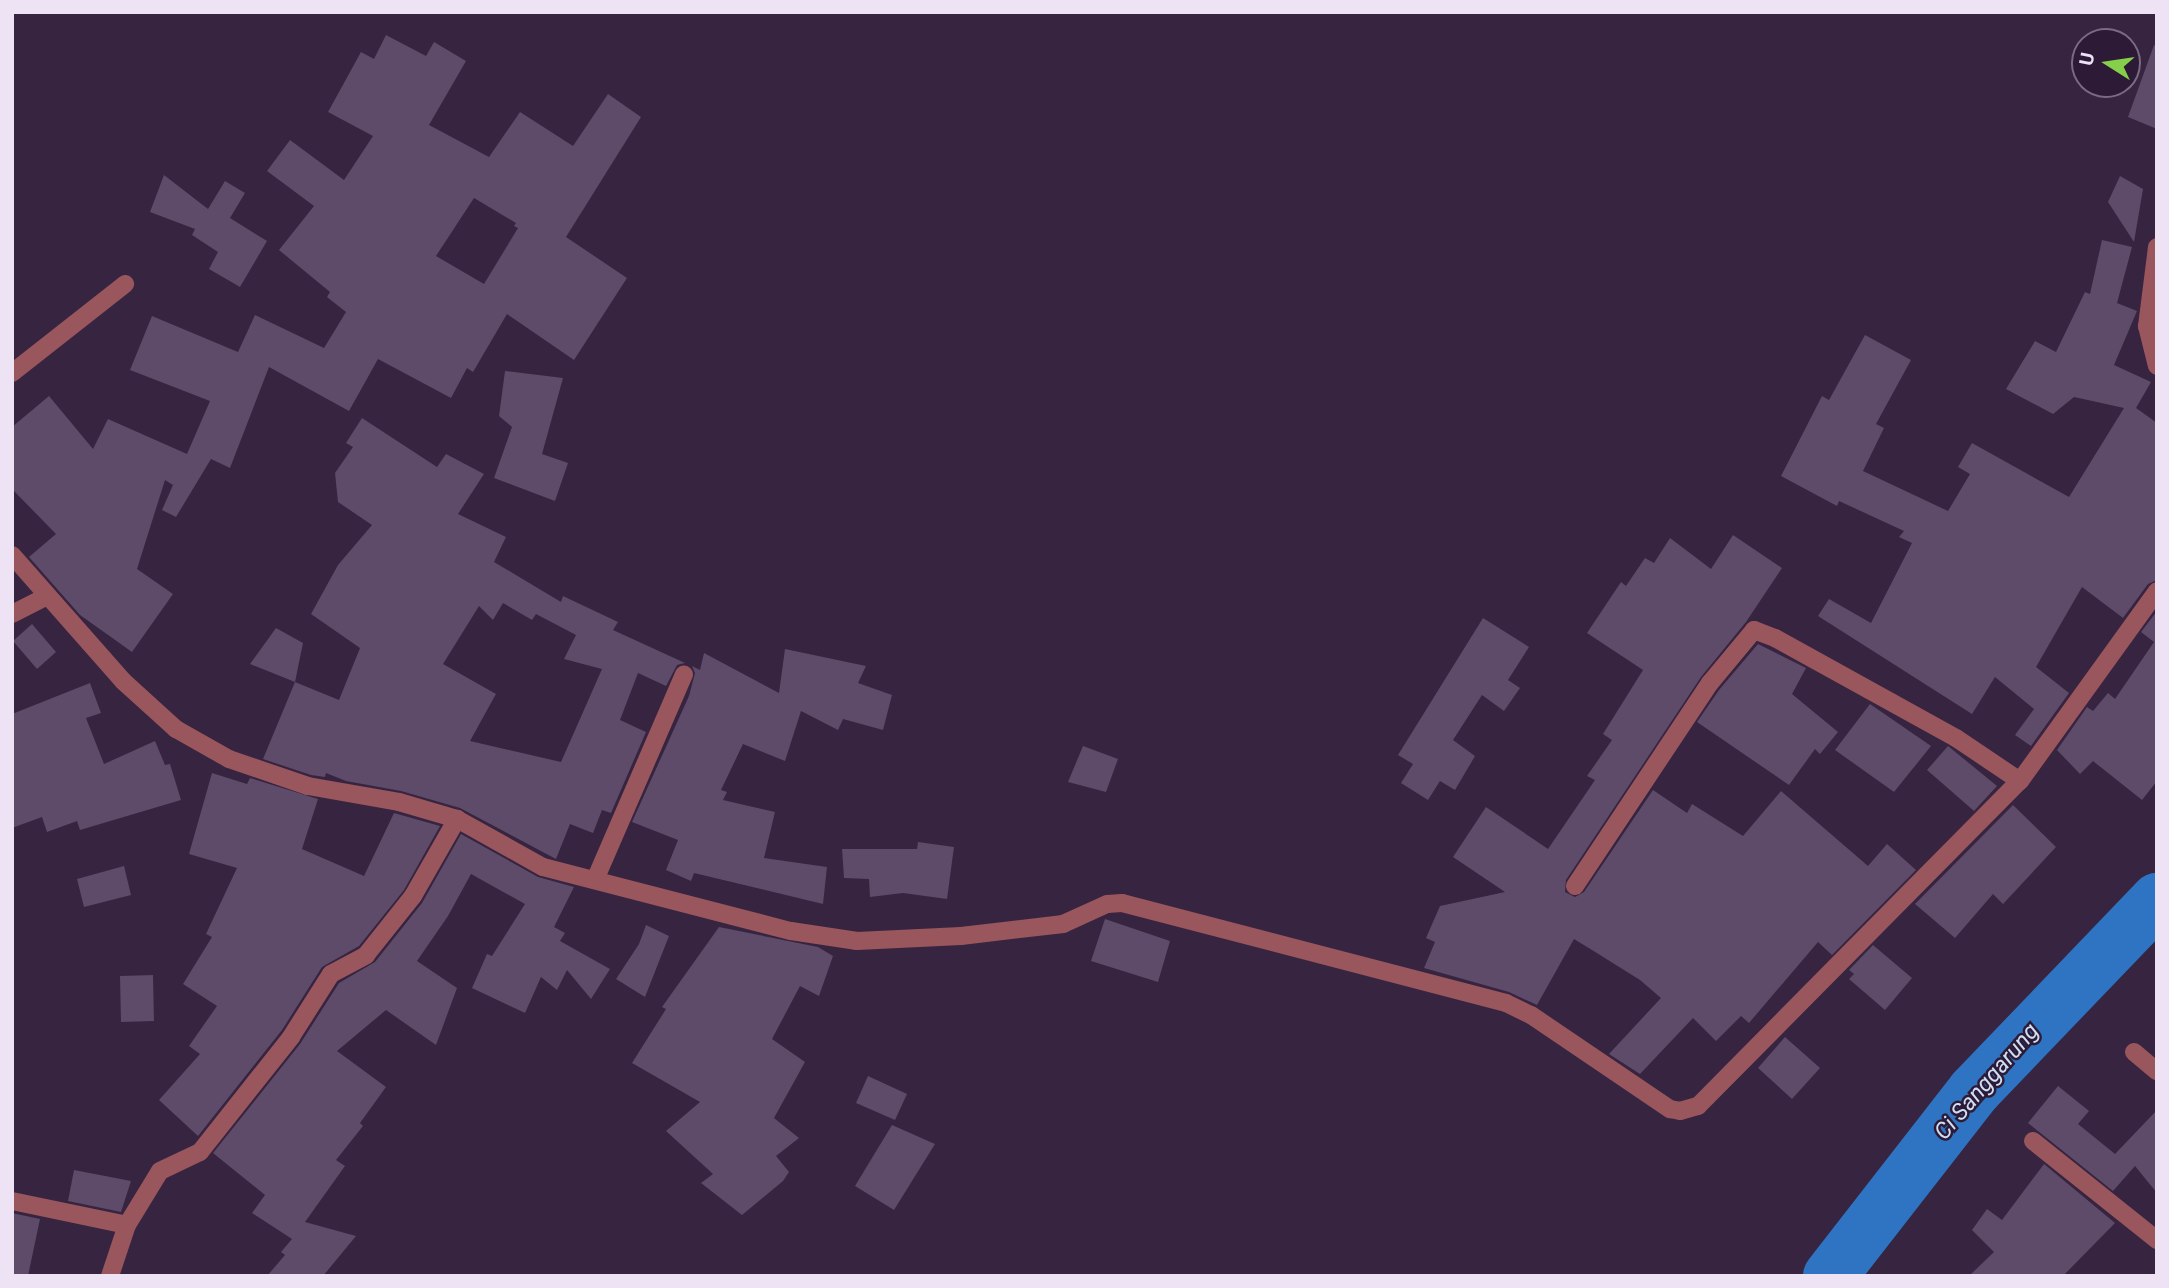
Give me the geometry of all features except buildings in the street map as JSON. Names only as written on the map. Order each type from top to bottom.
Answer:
[{"type":"street","points":[[2157,247],[2147,326],[2157,366]]},
{"type":"street","points":[[12,373],[125,284]]},
{"type":"street","points":[[12,555],[122,681],[176,729],[229,759],[309,786],[399,802],[457,819],[543,867],[791,930],[857,940],[961,936],[1063,924],[1107,904],[1122,903],[1506,1003],[1531,1015],[1670,1109],[1681,1111],[1699,1106],[2020,781],[2157,591]]},
{"type":"street","points":[[12,614],[46,597]]},
{"type":"street","points":[[1575,886],[1710,683],[1754,630],[1775,638],[1956,738],[2020,781]]},
{"type":"street","points":[[595,880],[684,674]]},
{"type":"street","points":[[110,1276],[127,1225],[160,1171],[200,1152],[291,1037],[331,974],[366,955],[413,896],[457,819]]},
{"type":"street","points":[[2134,1052],[2157,1071]]},
{"type":"street","points":[[2033,1141],[2157,1240]]},
{"type":"street","points":[[12,1201],[127,1225]]},
{"type":"waterway","name":"Ci Sanggarung","points":[[1830,1276],[1974,1091],[2157,900]]}]
